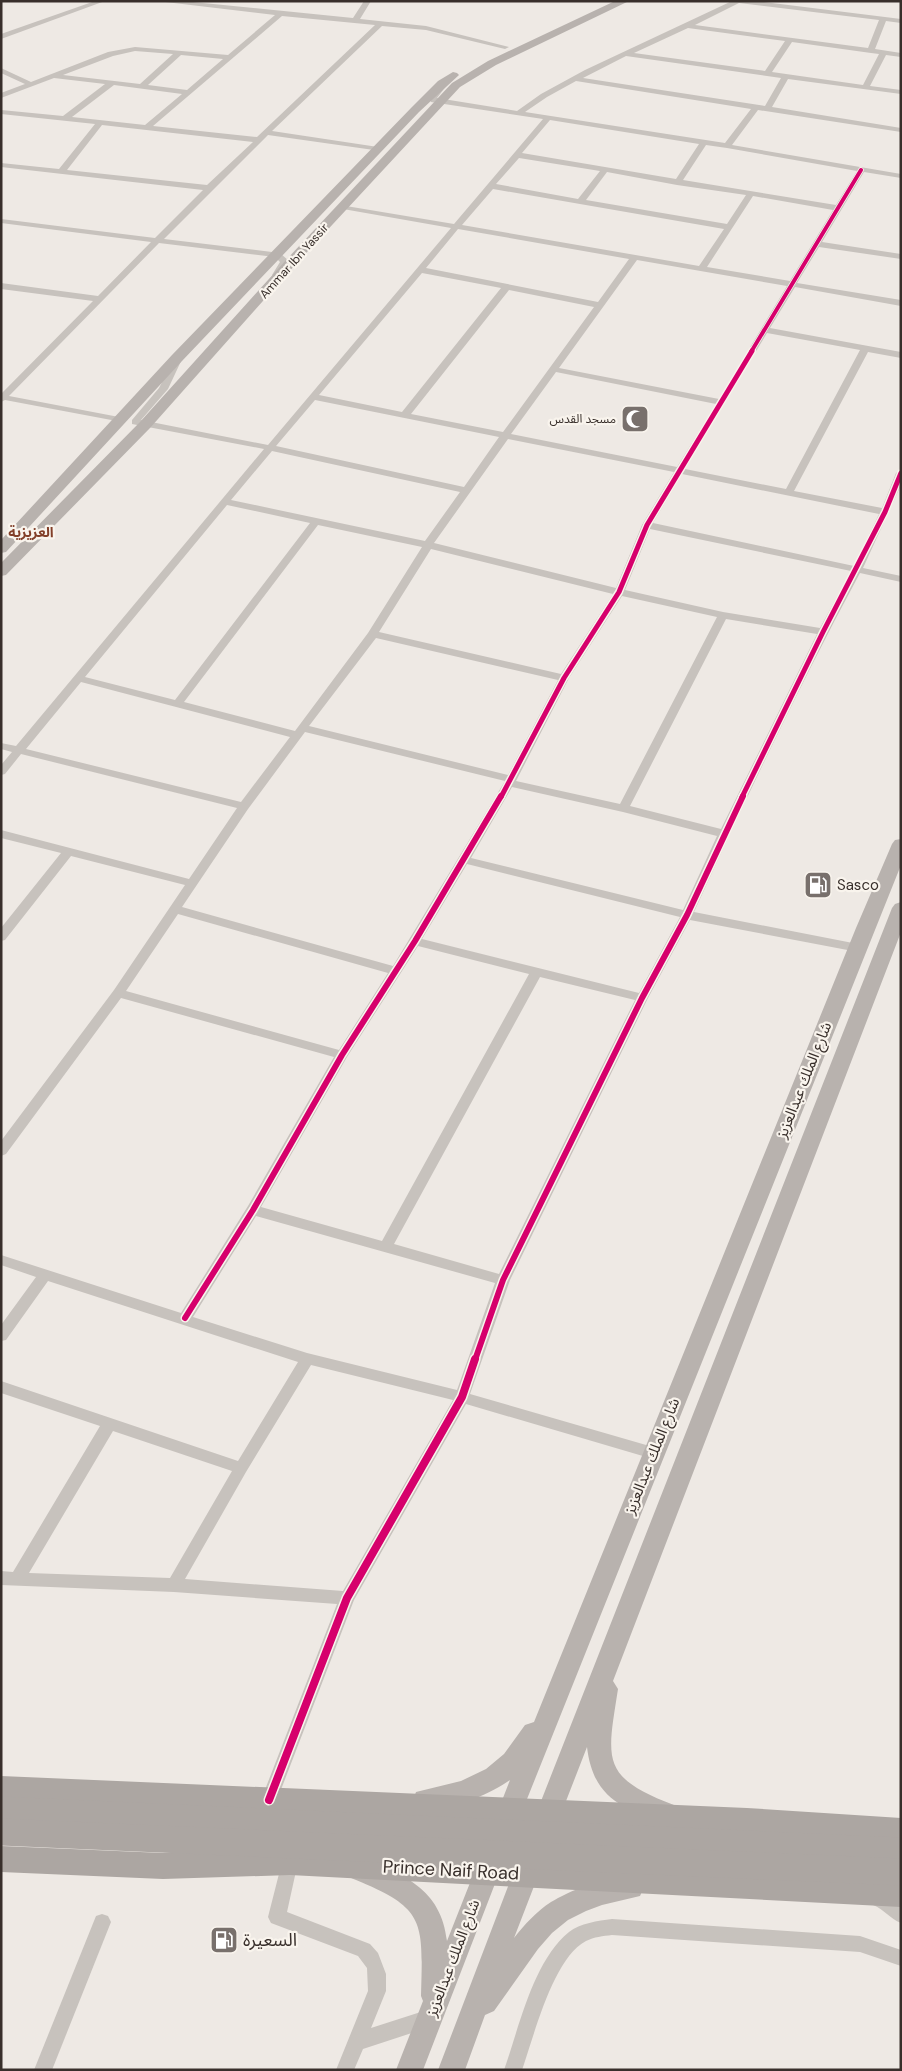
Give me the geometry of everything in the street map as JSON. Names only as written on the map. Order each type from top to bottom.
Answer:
[{"type":"main road","points":[[1,1789],[747,1821],[901,1831]]},
{"type":"main road","points":[[1,1810],[901,1851]]},
{"type":"main road","points":[[747,1821],[702,1831],[698,1840],[699,1849],[703,1859],[716,1867],[755,1884]]},
{"type":"main road","points":[[1,1832],[901,1872]]},
{"type":"main road","name":"Prince Naif Road","points":[[1,1859],[163,1866],[290,1862],[755,1884],[901,1893]]},
{"type":"street","points":[[1,37],[102,1]]},
{"type":"street","points":[[160,1],[426,28],[505,47]]},
{"type":"street","points":[[355,21],[368,1]]},
{"type":"street","name":"Ammar Ibn Yassir","points":[[1,549],[182,353],[446,80],[468,65],[602,1]]},
{"type":"street","name":"Ammar Ibn Yassir","points":[[1,572],[145,425],[456,85],[492,64],[624,1]]},
{"type":"street","points":[[519,114],[537,98],[738,1],[899,21],[901,10]]},
{"type":"street","points":[[144,129],[281,13]]},
{"type":"street","points":[[871,51],[883,19]]},
{"type":"street","points":[[2,397],[209,188],[381,23]]},
{"type":"street","points":[[688,26],[901,55]]},
{"type":"street","points":[[767,74],[790,40]]},
{"type":"street","points":[[1,96],[111,54],[136,49],[229,56]]},
{"type":"street","points":[[141,87],[180,52]]},
{"type":"street","points":[[866,87],[883,53]]},
{"type":"street","points":[[625,54],[901,92]]},
{"type":"street","points":[[1,70],[30,84]]},
{"type":"street","points":[[51,76],[187,92]]},
{"type":"street","points":[[766,109],[786,76]]},
{"type":"street","points":[[576,79],[901,130]]},
{"type":"street","points":[[446,80],[433,97],[434,100],[727,146],[901,176]]},
{"type":"street","points":[[65,119],[112,83]]},
{"type":"street","points":[[727,146],[756,107]]},
{"type":"street","points":[[1,112],[259,140]]},
{"type":"street","points":[[1,772],[547,119]]},
{"type":"street","points":[[61,172],[100,124]]},
{"type":"street","points":[[267,133],[378,149]]},
{"type":"street","points":[[677,183],[703,143]]},
{"type":"street","points":[[517,155],[677,183],[838,208]]},
{"type":"street","points":[[1,165],[209,188]]},
{"type":"street","points":[[580,202],[604,170]]},
{"type":"street","points":[[185,1318],[254,1210],[342,1055],[416,941],[464,860],[510,781],[564,678],[619,592],[647,526],[861,170]]},
{"type":"street","points":[[491,186],[728,227]]},
{"type":"street","points":[[701,269],[750,195]]},
{"type":"street","points":[[343,207],[901,303]]},
{"type":"street","points":[[1,221],[277,255],[285,261],[262,296]]},
{"type":"street","points":[[817,244],[901,257]]},
{"type":"street","points":[[1,1151],[6,1137],[118,992],[175,909],[190,883],[244,806],[372,634],[428,545],[466,490],[634,258]]},
{"type":"street","points":[[421,270],[600,305]]},
{"type":"street","points":[[1,286],[100,299]]},
{"type":"street","points":[[405,415],[507,287]]},
{"type":"street","points":[[765,330],[901,355]]},
{"type":"street","points":[[789,492],[866,348]]},
{"type":"street","points":[[182,353],[163,389],[135,422],[271,448],[466,490]]},
{"type":"street","points":[[553,369],[722,402]]},
{"type":"street","points":[[2,397],[119,420]]},
{"type":"street","points":[[313,397],[885,512]]},
{"type":"street","points":[[269,1800],[346,1598],[462,1397],[504,1280],[642,998],[687,915],[724,834],[823,632],[885,512],[901,472]]},
{"type":"street","points":[[225,502],[428,545],[619,592],[723,615],[823,632]]},
{"type":"street","points":[[178,703],[316,521]]},
{"type":"street","points":[[647,526],[901,579]]},
{"type":"street","points":[[622,808],[723,615]]},
{"type":"street","points":[[372,634],[564,678]]},
{"type":"street","points":[[78,678],[724,834]]},
{"type":"street","points":[[1,746],[244,806]]},
{"type":"street","points":[[1,834],[67,853],[190,883]]},
{"type":"street","name":"شارع الملك عبدالعزيز","points":[[409,2070],[486,1871],[653,1453],[901,844]]},
{"type":"street","points":[[1,936],[67,853]]},
{"type":"street","points":[[464,860],[687,915],[858,948]]},
{"type":"street","name":"شارع الملك عبدالعزيز","points":[[451,2070],[901,908]]},
{"type":"street","points":[[175,909],[396,970]]},
{"type":"street","points":[[416,941],[642,998]]},
{"type":"street","points":[[386,1246],[537,971]]},
{"type":"street","points":[[118,992],[342,1055]]},
{"type":"street","points":[[254,1210],[504,1280]]},
{"type":"street","points":[[1,1260],[45,1276],[185,1318],[307,1359],[462,1397],[653,1453]]},
{"type":"street","points":[[1,1336],[45,1276]]},
{"type":"street","points":[[174,1585],[240,1468],[307,1359]]},
{"type":"street","points":[[1,1387],[240,1468]]},
{"type":"street","points":[[9,1579],[110,1424]]},
{"type":"street","points":[[9,1579],[174,1585],[346,1598]]},
{"type":"street","points":[[610,1658],[599,1746],[599,1759],[606,1776],[626,1796],[677,1819]]},
{"type":"street","points":[[384,1805],[444,1797],[484,1783],[513,1762],[550,1712]]},
{"type":"street","points":[[290,1862],[278,1917],[364,1950],[372,1957],[378,1973],[378,1991],[345,2070]]},
{"type":"street","points":[[350,1865],[400,1888],[414,1898],[430,1919],[434,1935],[432,2013],[356,2042]]},
{"type":"street","points":[[467,2028],[529,1937],[556,1914],[589,1896],[612,1890],[670,1881]]},
{"type":"street","points":[[863,1892],[888,1903],[901,1915]]},
{"type":"street","points":[[43,2070],[102,1922]]},
{"type":"street","points":[[513,2070],[550,1969],[562,1950],[577,1937],[593,1930],[612,1927],[860,1944],[901,1958]]},
{"type":"cycle path","points":[[185,1318],[253,1210],[342,1055],[464,860],[509,783],[564,678],[619,592],[647,525],[861,170]]},
{"type":"cycle path","points":[[269,1800],[347,1598],[462,1397],[503,1280],[642,998],[687,915],[724,834],[823,632],[885,512],[901,473]]},
{"type":"place","name":"مسجد القدس","points":[[635,419]]},
{"type":"place","name":"Sasco","points":[[818,885]]},
{"type":"place","name":"السعيرة","points":[[224,1940]]},
{"type":"district","name":"العزيزية","points":[[31,532]]}]
